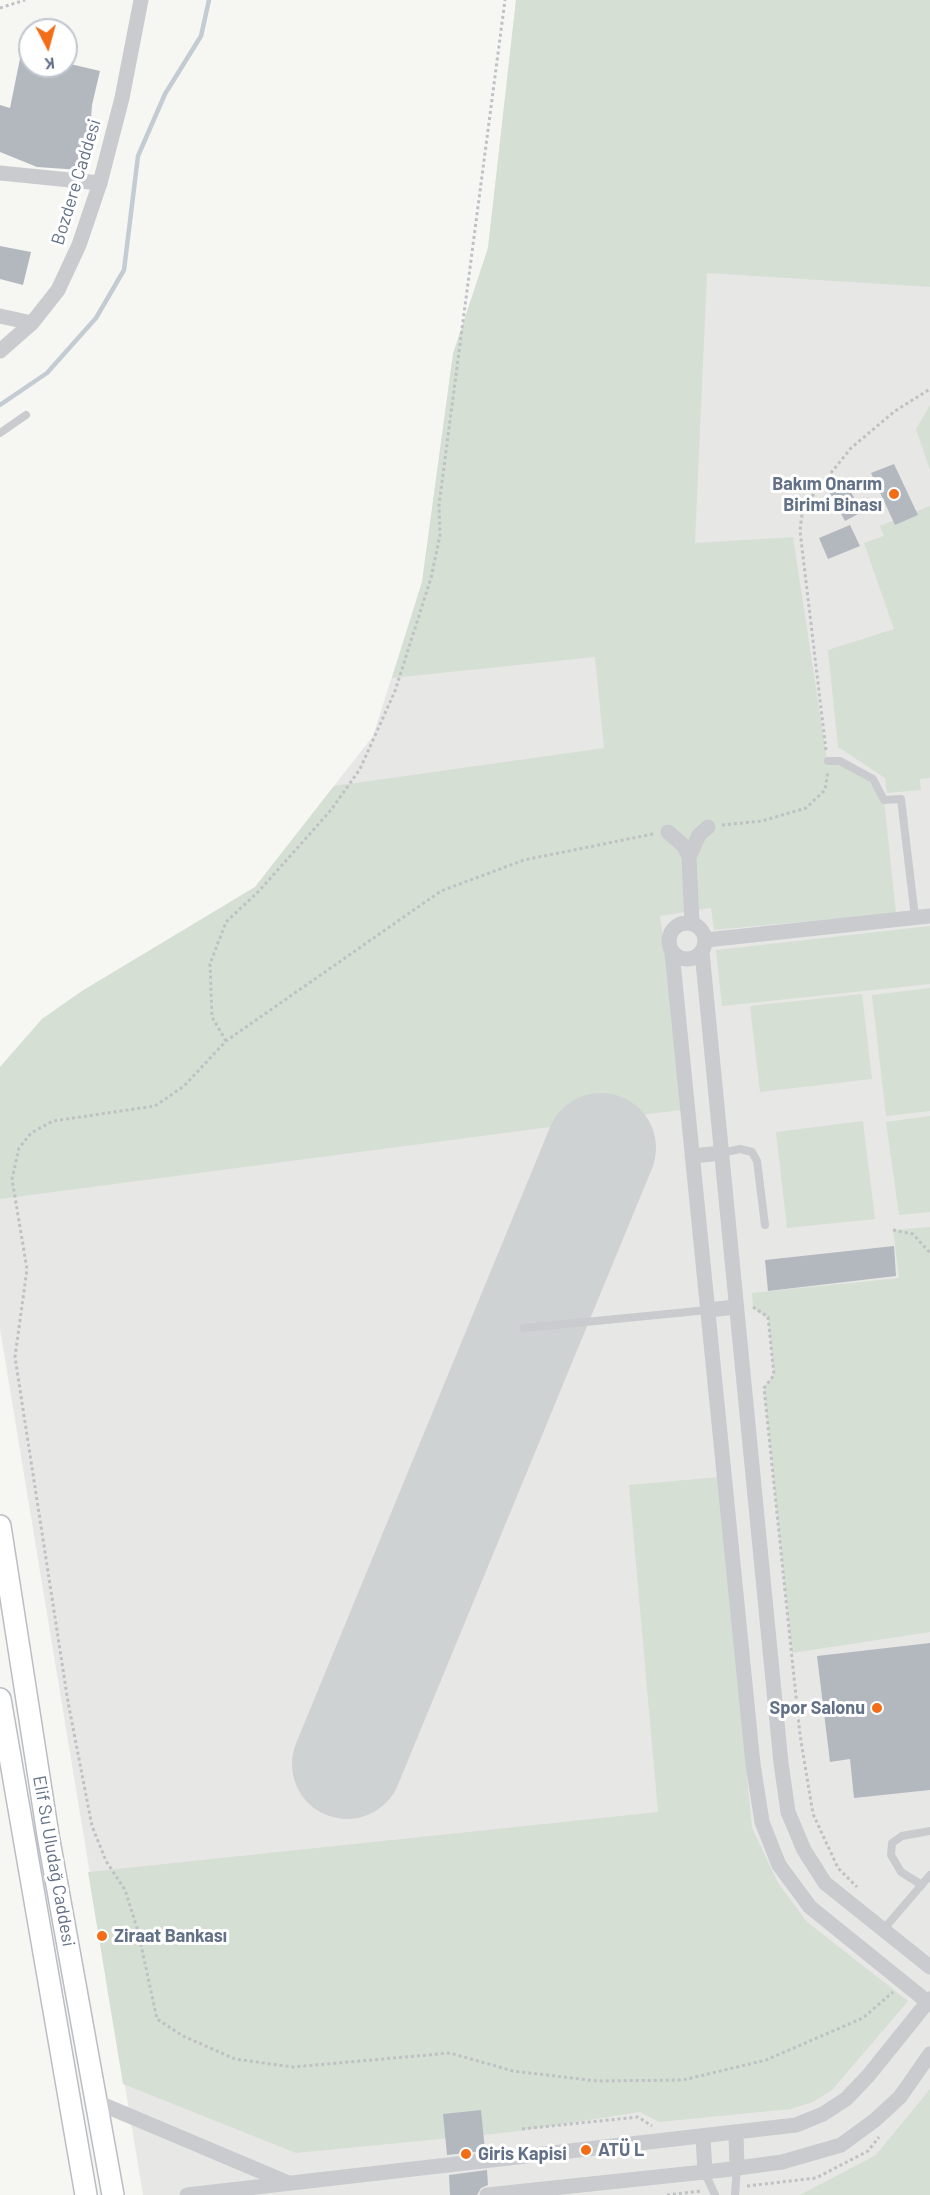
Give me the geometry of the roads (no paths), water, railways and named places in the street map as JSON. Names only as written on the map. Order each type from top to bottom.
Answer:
[{"type":"main road","name":"Elif Su Uludağ Caddesi","points":[[0,1526],[48,1835],[99,2103],[113,2195]]},
{"type":"main road","name":"Elif Su Uludağ Caddesi","points":[[0,1699],[86,2195]]},
{"type":"street","name":"Bozdere Caddesi","points":[[0,351],[32,323],[58,290],[79,246],[100,183],[122,98],[141,0]]},
{"type":"street","points":[[0,173],[100,183]]},
{"type":"street","points":[[0,316],[32,323]]},
{"type":"street","points":[[688,857],[699,835],[708,827]]},
{"type":"street","points":[[668,832],[684,846],[688,857],[692,923]]},
{"type":"street","points":[[672,952],[687,959],[704,946],[923,916]]},
{"type":"street","points":[[187,2195],[796,2125],[823,2114],[846,2099],[868,2076],[929,2001],[810,1907],[779,1865],[762,1822],[753,1764],[672,952],[668,941],[672,930],[683,923],[692,923],[700,928],[704,946],[721,1153],[779,1752],[788,1812],[804,1850],[825,1883],[930,1967]]},
{"type":"street","points":[[692,1156],[721,1153]]},
{"type":"street","points":[[708,1310],[736,1307]]},
{"type":"street","points":[[873,1957],[887,1933]]},
{"type":"street","points":[[487,2195],[705,2173],[782,2162],[840,2145],[875,2120],[900,2097],[930,2054]]},
{"type":"street","points":[[99,2103],[286,2182]]},
{"type":"street","points":[[736,2132],[737,2168]]},
{"type":"street","points":[[703,2136],[705,2173]]},
{"type":"lane","points":[[0,433],[26,415]]},
{"type":"lane","points":[[828,761],[840,761],[873,779],[884,800],[901,799],[923,916]]},
{"type":"lane","points":[[721,1153],[740,1149],[752,1152],[758,1161],[765,1225]]},
{"type":"lane","points":[[524,1328],[708,1310]]},
{"type":"lane","points":[[922,1885],[901,1872],[891,1855],[892,1843],[902,1836],[930,1831]]},
{"type":"lane","points":[[887,1933],[930,1875]]},
{"type":"lane","points":[[735,2195],[737,2168]]},
{"type":"lane","points":[[705,2173],[715,2195]]},
{"type":"waterway","points":[[0,405],[47,373],[96,318],[124,270],[138,156],[165,94],[201,36],[209,0]]},
{"type":"place","name":"Bakım Onarım Birimi Binası","points":[[894,494]]},
{"type":"place","name":"Spor Salonu","points":[[877,1708]]},
{"type":"place","name":"Ziraat Bankası","points":[[102,1936]]},
{"type":"place","name":"ATÜ L","points":[[586,2150]]},
{"type":"place","name":"Giris Kapisi","points":[[466,2154]]}]
